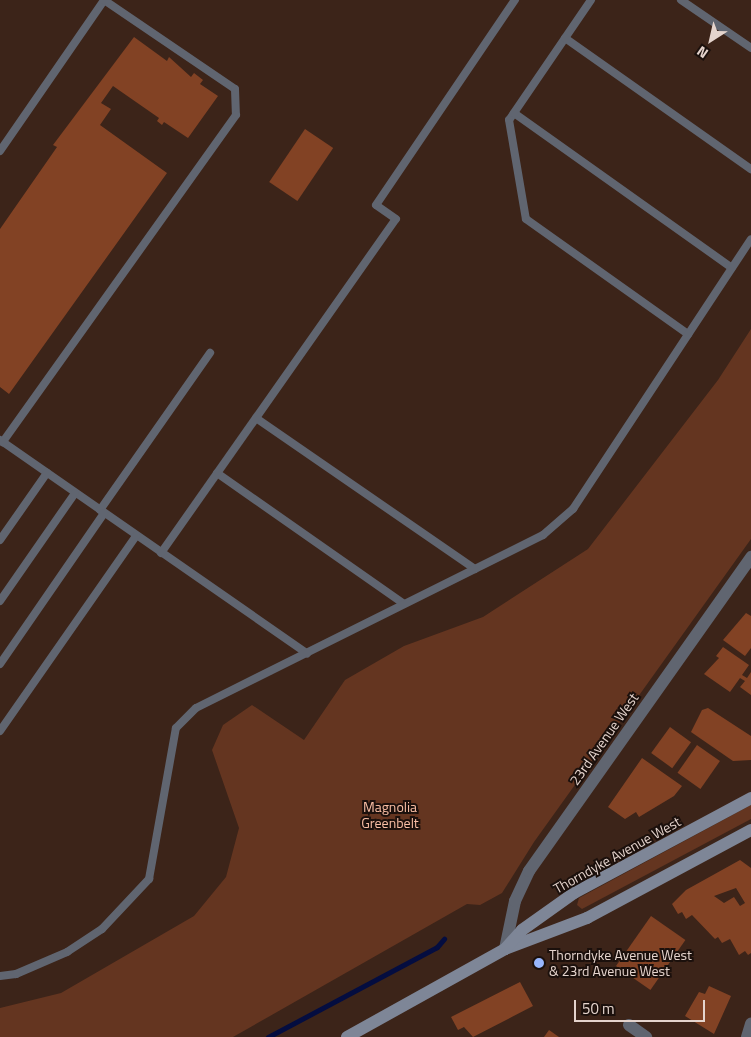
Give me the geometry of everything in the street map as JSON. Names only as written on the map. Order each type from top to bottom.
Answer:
[{"type":"main road","name":"Thorndyke Avenue West","points":[[505,949],[522,930],[574,893],[751,798]]},
{"type":"main road","name":"Thorndyke Avenue West","points":[[348,1037],[505,949],[588,918],[751,830]]},
{"type":"street","name":"23rd Avenue West","points":[[505,949],[515,901],[529,871],[751,557]]},
{"type":"street","points":[[747,1037],[751,1024]]},
{"type":"street","points":[[629,1025],[646,1037]]},
{"type":"lane","points":[[0,151],[104,0],[234,89],[236,115],[2,441],[136,536],[307,652]]},
{"type":"lane","points":[[161,553],[396,219],[376,205],[515,0]]},
{"type":"lane","points":[[591,0],[509,120],[526,219],[688,334]]},
{"type":"lane","points":[[681,0],[751,48]]},
{"type":"lane","points":[[565,38],[751,169]]},
{"type":"lane","points":[[514,113],[732,268]]},
{"type":"lane","points":[[0,976],[16,974],[67,952],[102,930],[149,879],[176,728],[196,708],[544,535],[573,510],[751,239]]},
{"type":"lane","points":[[0,664],[210,353]]},
{"type":"lane","points":[[256,418],[475,569]]},
{"type":"lane","points":[[0,540],[47,473]]},
{"type":"lane","points":[[217,474],[404,604]]},
{"type":"lane","points":[[0,601],[75,493]]},
{"type":"lane","points":[[0,731],[136,536]]},
{"type":"green space","name":"Magnolia Greenbelt","points":[[751,329],[751,539],[534,842],[502,893],[480,905],[467,904],[233,1037],[0,1037],[0,1008],[61,993],[194,916],[226,877],[239,828],[212,750],[223,725],[252,705],[304,740],[345,680],[404,646],[483,617],[588,549],[718,380]]},
{"type":"green space","points":[[751,805],[751,819],[582,909],[577,905],[579,898]]},
{"type":"building","points":[[134,37],[167,61],[169,57],[191,77],[194,73],[203,80],[200,84],[218,96],[188,138],[164,122],[162,125],[157,121],[159,118],[113,86],[101,103],[111,109],[100,125],[167,173],[9,394],[0,387],[0,229],[57,147],[53,145]]},
{"type":"building","points":[[305,129],[333,148],[297,201],[269,182]]},
{"type":"building","points":[[746,613],[751,616],[751,648],[745,656],[723,640]]},
{"type":"building","points":[[723,647],[749,665],[742,675],[747,678],[751,672],[751,695],[740,687],[745,681],[740,678],[730,692],[704,674],[719,658],[716,656]]},
{"type":"building","points":[[708,708],[751,736],[751,760],[733,761],[691,732],[702,710]]},
{"type":"building","points":[[670,727],[691,742],[672,768],[651,753]]},
{"type":"building","points":[[697,745],[720,761],[700,789],[677,773]]},
{"type":"building","points":[[642,758],[682,786],[674,796],[639,817],[636,812],[625,819],[608,807]]},
{"type":"building","points":[[740,860],[751,868],[751,953],[748,955],[745,951],[739,955],[730,939],[722,943],[718,937],[715,939],[692,915],[686,919],[682,912],[678,914],[672,904],[686,890]],"holes":[[[736,888],[745,903],[740,906],[734,897],[724,903],[714,896]]]},
{"type":"building","points":[[651,916],[685,940],[650,990],[616,966]]},
{"type":"building","points":[[520,982],[533,1006],[473,1037],[464,1027],[458,1030],[451,1017]]},
{"type":"building","points":[[709,986],[731,996],[714,1034],[685,1016],[699,992],[705,994]]},
{"type":"building","points":[[549,1030],[559,1037],[544,1037]]},
{"type":"waterway","points":[[268,1037],[437,947],[444,939]]},
{"type":"place","name":"Thorndyke Avenue West & 23rd Avenue West","points":[[539,963]]}]
